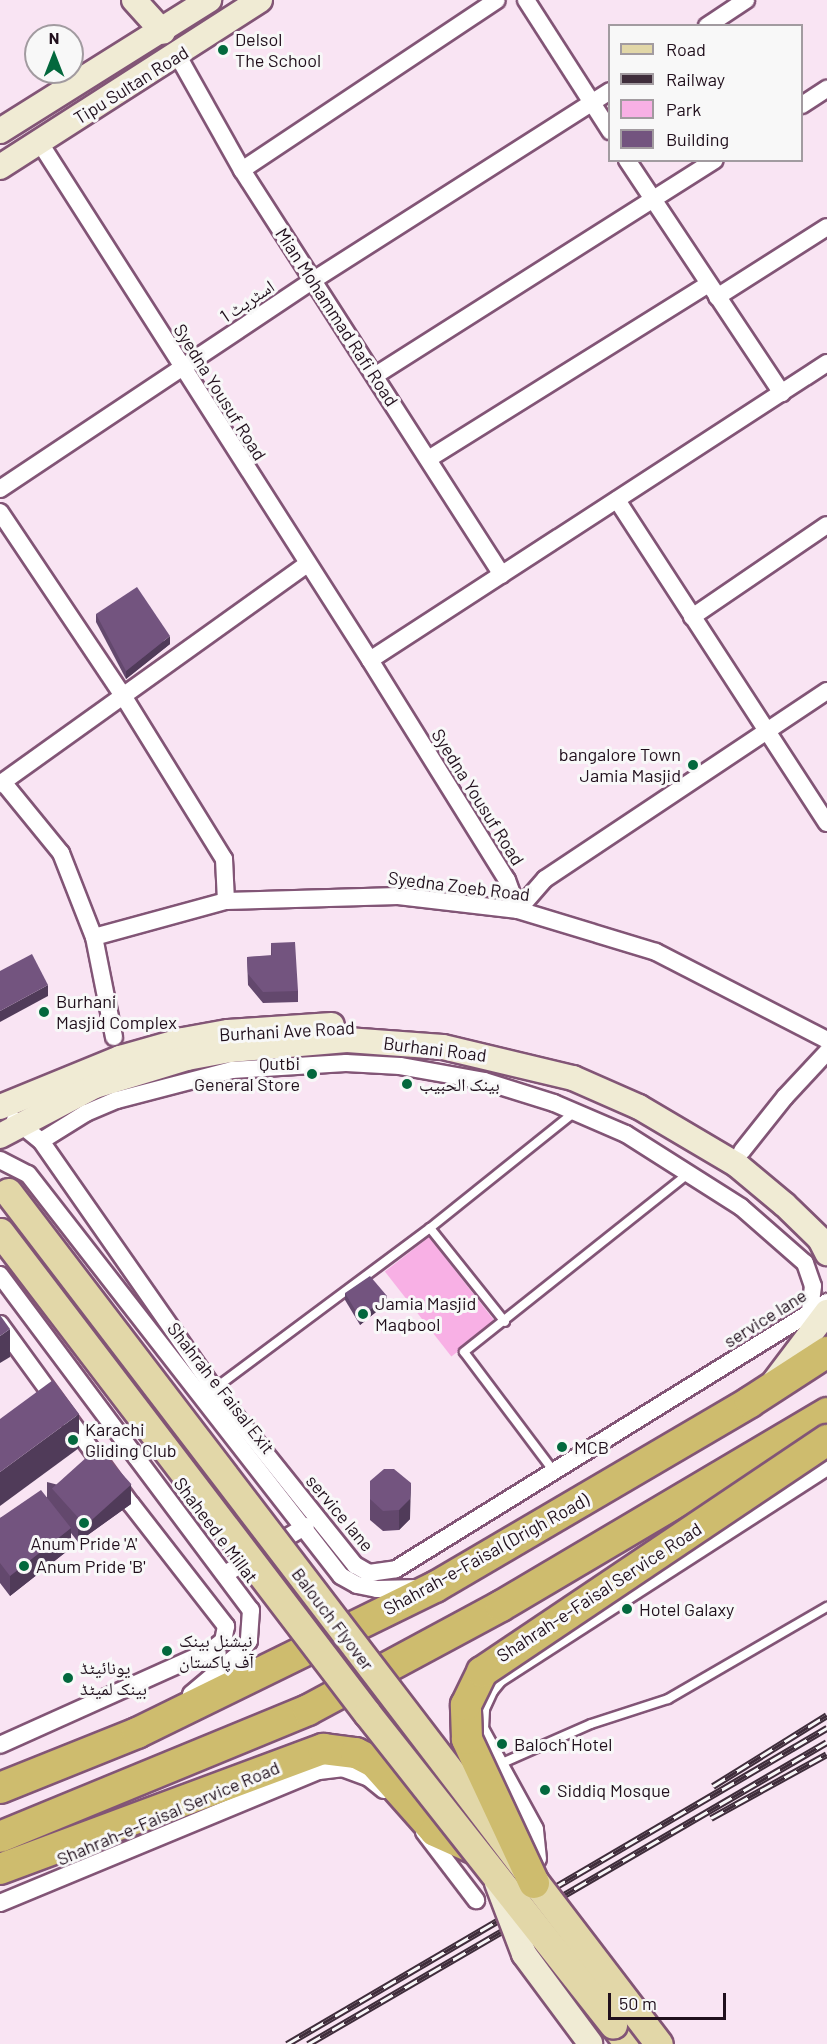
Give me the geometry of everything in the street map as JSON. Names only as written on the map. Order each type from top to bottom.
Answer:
[{"type":"highway","name":"Shahrah-e-Faisal (Drigh Road)","points":[[0,1788],[137,1733],[435,1587],[827,1352]]},
{"type":"highway","points":[[0,1837],[308,1710],[501,1606],[827,1413]]},
{"type":"highway","points":[[536,1871],[472,1755],[464,1725],[471,1689],[495,1660],[827,1440]]},
{"type":"highway","points":[[0,1869],[323,1749],[356,1753],[374,1762],[435,1831],[483,1858]]},
{"type":"main road","name":"Balouch Flyover","points":[[4,1186],[536,1871],[659,2044]]},
{"type":"main road","name":"Balouch Flyover","points":[[0,1232],[620,2034]]},
{"type":"street","points":[[134,0],[163,32]]},
{"type":"street","name":"Tipu Sultan Road","points":[[0,131],[163,32],[209,0]]},
{"type":"street","name":"Tipu Sultan Road","points":[[0,167],[178,56],[260,0]]},
{"type":"street","points":[[242,170],[497,0]]},
{"type":"street","points":[[526,0],[608,129]]},
{"type":"street","points":[[710,24],[746,0]]},
{"type":"street","name":"Mian Mohammad Rafi Road","points":[[178,56],[242,170],[312,281],[430,458],[502,575]]},
{"type":"street","points":[[803,104],[827,88]]},
{"type":"street","name":"اسٹریٹ 1","points":[[0,489],[312,281],[608,92]]},
{"type":"street","points":[[24,115],[40,143]]},
{"type":"street","name":"Syedna Yousuf Road","points":[[40,143],[370,660],[507,880],[518,910]]},
{"type":"street","points":[[628,162],[652,201],[782,393]]},
{"type":"street","points":[[376,375],[712,162]]},
{"type":"street","points":[[430,458],[712,290],[827,227]]},
{"type":"street","points":[[370,660],[827,363]]},
{"type":"street","points":[[617,500],[692,617],[768,728],[827,823]]},
{"type":"street","points":[[0,512],[122,694],[224,859],[226,901]]},
{"type":"street","points":[[692,617],[827,525]]},
{"type":"street","points":[[114,1037],[94,937],[61,854],[2,783],[122,694],[307,564]]},
{"type":"street","points":[[518,910],[545,879],[768,728],[827,692]]},
{"type":"street","name":"Syedna Zoeb Road","points":[[94,937],[226,901],[398,896],[518,910],[656,952],[827,1040]]},
{"type":"street","name":"Burhani Ave Road","points":[[5,1114],[120,1058],[183,1040],[293,1026],[391,1028],[490,1042],[577,1065],[649,1096],[742,1151]]},
{"type":"street","name":"Burhani Road","points":[[5,1114],[118,1077],[230,1050],[347,1040],[443,1047],[573,1078],[639,1107],[737,1165],[785,1205],[820,1239],[827,1253]]},
{"type":"street","points":[[827,1052],[785,1097],[742,1151],[827,1223]]},
{"type":"street","points":[[41,1141],[86,1113],[155,1087],[232,1070],[295,1063],[400,1066],[441,1072],[484,1081],[576,1112],[626,1134],[690,1171],[795,1252],[805,1263],[819,1312],[767,1390]]},
{"type":"street","name":"service lane","points":[[5,1114],[41,1141],[214,1389],[355,1565],[369,1573],[396,1569],[819,1312],[827,1302]]},
{"type":"street","name":"Shahrah e Faisal Exit","points":[[0,1160],[27,1174],[306,1526],[341,1576],[357,1585],[377,1589],[435,1587]]},
{"type":"street","name":"Shaheed e Millat","points":[[0,1275],[251,1611],[249,1641],[202,1687],[137,1733]]},
{"type":"street","points":[[0,1324],[131,1504],[226,1626],[223,1641],[211,1650],[0,1745]]},
{"type":"street","name":"Shahrah-e-Faisal Service Road","points":[[536,1871],[535,1829],[485,1741],[480,1718],[484,1698],[498,1679],[827,1467]]},
{"type":"street","points":[[225,1574],[306,1526]]},
{"type":"street","name":"Shahrah-e-Faisal Service Road","points":[[0,1903],[318,1771],[342,1768],[369,1778],[404,1805],[476,1900]]},
{"type":"street","points":[[483,1858],[524,1954],[590,2044]]},
{"type":"lane","points":[[214,1389],[430,1228],[576,1112]]},
{"type":"lane","points":[[555,1474],[464,1352],[506,1322],[690,1171]]},
{"type":"lane","points":[[430,1228],[506,1322]]},
{"type":"lane","points":[[500,1764],[591,1724],[668,1699],[827,1607]]},
{"type":"green space","points":[[429,1237],[495,1322],[451,1357],[385,1271]]},
{"type":"building","points":[[137,587],[170,636],[126,671],[96,614]]},
{"type":"building","points":[[295,942],[298,991],[263,992],[248,974],[247,957],[272,955],[271,943]]},
{"type":"building","points":[[32,954],[48,985],[0,1011],[0,971]]},
{"type":"building","name":"Jamia Masjid Maqbool","points":[[370,1276],[387,1296],[360,1318],[345,1293]]},
{"type":"building","points":[[0,1315],[10,1329],[0,1336]]},
{"type":"building","points":[[53,1380],[79,1414],[0,1472],[0,1419]]},
{"type":"building","points":[[98,1447],[131,1484],[85,1526],[52,1488]]},
{"type":"building","points":[[384,1469],[394,1469],[411,1483],[410,1499],[399,1510],[383,1511],[370,1499],[370,1481]]},
{"type":"building","points":[[41,1490],[71,1528],[10,1576],[0,1563],[0,1518]]},
{"type":"railway","points":[[713,1786],[827,1715]]},
{"type":"railway","points":[[287,2044],[827,1728]]},
{"type":"railway","points":[[308,2044],[827,1742]]},
{"type":"railway","points":[[711,1818],[827,1754]]},
{"type":"place","name":"Delsol The School","points":[[223,50]]},
{"type":"place","name":"bangalore Town Jamia Masjid","points":[[693,765]]},
{"type":"place","name":"Burhani Masjid Complex","points":[[44,1012]]},
{"type":"place","name":"Qutbi General Store","points":[[312,1074]]},
{"type":"place","name":"بينک الحبيب","points":[[407,1084]]},
{"type":"place","name":"Jamia Masjid Maqbool","points":[[363,1314]]},
{"type":"place","name":"Karachi Gliding Club","points":[[73,1440]]},
{"type":"place","name":"MCB","points":[[562,1447]]},
{"type":"place","name":"Anum Pride 'A'","points":[[84,1523]]},
{"type":"place","name":"Anum Pride 'B'","points":[[24,1566]]},
{"type":"place","name":"Hotel Galaxy","points":[[627,1609]]},
{"type":"place","name":"نیشنل بینک آف پاکستان","points":[[167,1651]]},
{"type":"place","name":"یونائیٹڈ بینک لمیٹڈ","points":[[68,1678]]},
{"type":"place","name":"Baloch Hotel","points":[[502,1744]]},
{"type":"place","name":"Siddiq Mosque","points":[[545,1790]]}]
